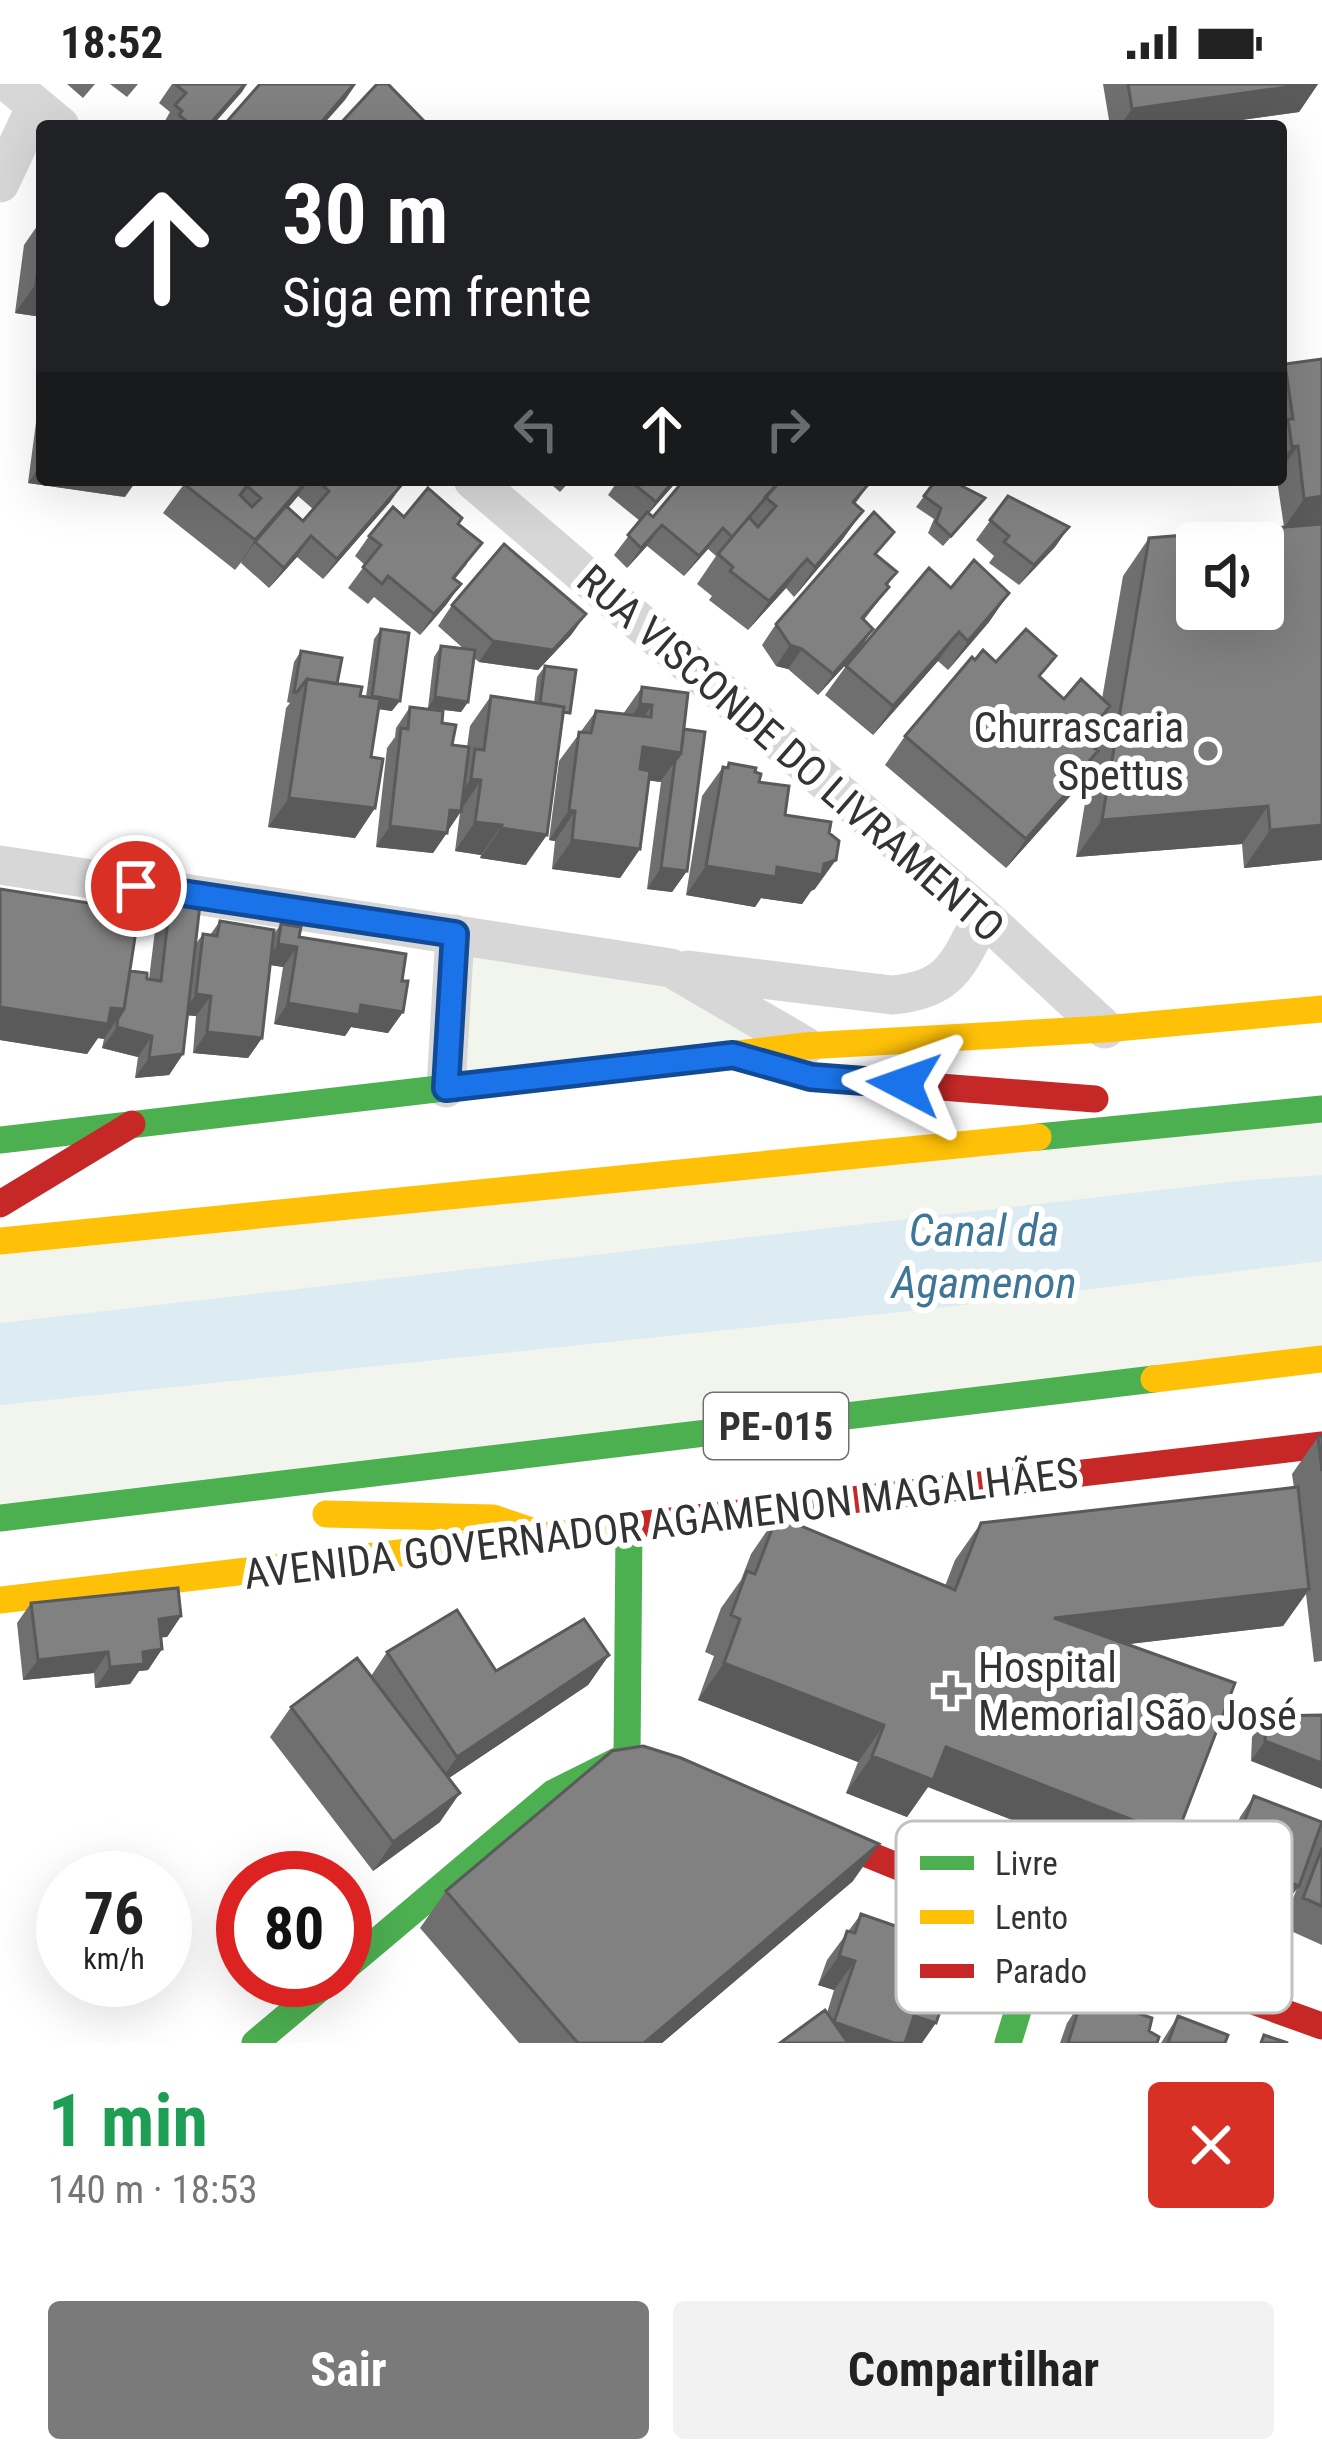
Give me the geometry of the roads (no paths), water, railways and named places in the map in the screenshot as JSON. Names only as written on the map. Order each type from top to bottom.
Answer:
[{"type":"main road","points":[[0,1140],[805,1046],[1105,1029],[1322,1009]]},
{"type":"main road","points":[[733,1055],[811,1077],[1136,1102],[1185,1121]]},
{"type":"main road","points":[[0,1240],[1322,1109]]},
{"type":"main road","points":[[0,1204],[132,1124]]},
{"type":"main road","name":"AVENIDA GOVERNADOR AGAMENON MAGALHÃES","points":[[0,1518],[1322,1359]]},
{"type":"main road","name":"AVENIDA GOVERNADOR AGAMENON MAGALHÃES","points":[[0,1600],[1322,1445]]},
{"type":"main road","points":[[230,1493],[293,1513],[493,1518],[552,1538]]},
{"type":"main road","points":[[627,1756],[628,1527]]},
{"type":"main road","points":[[372,1945],[553,1793],[627,1756],[671,1774]]},
{"type":"main road","points":[[781,1819],[896,1866]]},
{"type":"main road","points":[[255,2043],[298,2007]]},
{"type":"main road","points":[[1008,2043],[1017,2013]]},
{"type":"main road","points":[[1286,2013],[1322,2026]]},
{"type":"street","points":[[0,183],[35,105]]},
{"type":"street","name":"RUA VISCONDE DO LIVRAMENTO","points":[[480,486],[983,916],[1105,1029]]},
{"type":"street","points":[[0,865],[671,968],[892,995],[918,993],[944,982],[983,916]]},
{"type":"street","points":[[446,1088],[455,934]]},
{"type":"street","points":[[671,968],[805,1046]]},
{"type":"water","name":"Canal da Agamenon","points":[[1322,1175],[1322,1261],[928,1309],[0,1405],[0,1323]]},
{"type":"place","name":"Churrascaria Spettus","points":[[1208,751]]},
{"type":"place","name":"Hospital Memorial São José","points":[[951,1691]]}]
